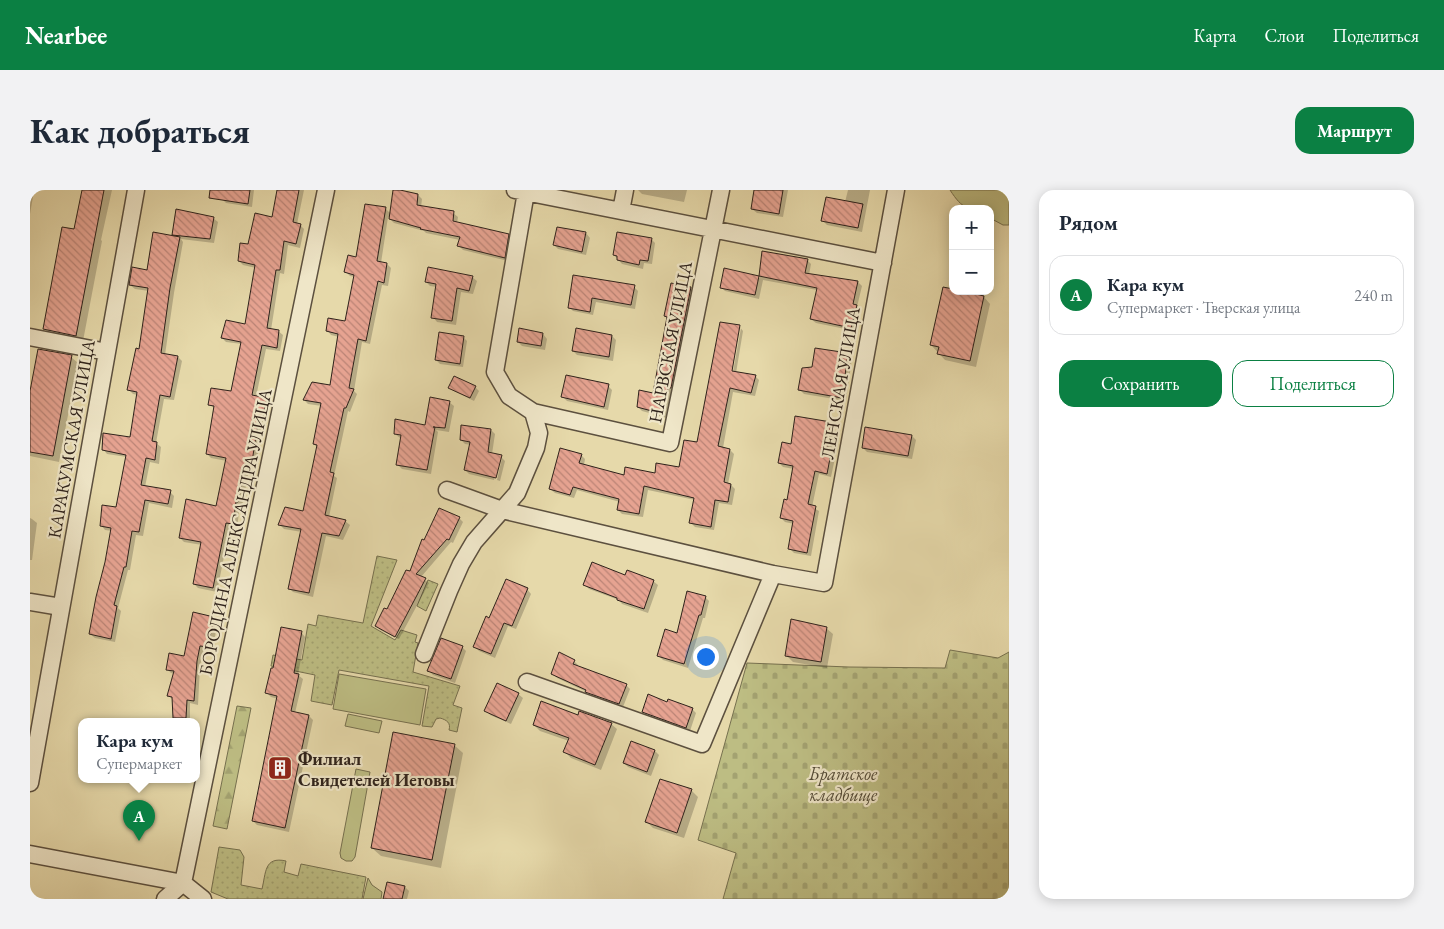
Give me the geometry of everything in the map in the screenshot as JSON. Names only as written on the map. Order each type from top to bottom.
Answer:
[{"type":"street","name":"КАРАКУМСКАЯ УЛИЦА","points":[[30,783],[136,190]]},
{"type":"street","name":"БОРОДИНА АЛЕКСАНДРА УЛИЦА","points":[[183,883],[326,190]]},
{"type":"street","points":[[621,211],[625,190]]},
{"type":"street","name":"НАРВСКАЯ УЛИЦА","points":[[721,190],[713,230],[670,443],[533,412],[509,396],[495,372],[520,191],[713,230],[882,263]]},
{"type":"street","name":"ЛЕНСКАЯ УЛИЦА","points":[[773,574],[824,583],[896,190]]},
{"type":"street","points":[[30,337],[107,352]]},
{"type":"street","points":[[424,654],[461,564],[474,542],[517,493],[536,448],[539,434],[533,412]]},
{"type":"street","points":[[447,490],[502,510],[773,574],[702,744],[527,682]]},
{"type":"street","points":[[30,602],[61,607]]},
{"type":"street","points":[[30,854],[183,883],[203,899]]},
{"type":"street","points":[[166,899],[183,883]]},
{"type":"green space","points":[[950,190],[1009,190],[1009,225],[1003,225],[994,220],[994,205],[962,205]]},
{"type":"green space","points":[[377,556],[397,560],[371,626],[395,640],[401,630],[417,635],[415,642],[418,643],[413,672],[460,686],[453,705],[462,708],[457,732],[449,730],[448,722],[440,718],[436,719],[432,727],[422,726],[429,686],[339,670],[332,705],[311,701],[315,675],[271,666],[273,655],[302,660],[308,624],[316,626],[318,615],[363,623]]},
{"type":"green space","points":[[428,580],[438,584],[426,611],[417,606]]},
{"type":"green space","name":"Братское кладбище","points":[[950,650],[998,658],[1009,652],[1009,899],[723,899],[736,853],[698,840],[747,663],[945,668]]},
{"type":"green space","points":[[339,674],[426,689],[420,725],[333,709]]},
{"type":"green space","points":[[237,706],[251,708],[227,829],[213,826]]},
{"type":"green space","points":[[348,714],[382,721],[379,733],[345,726]]},
{"type":"green space","points":[[356,769],[370,772],[355,857],[352,861],[346,861],[341,858],[340,853]]},
{"type":"green space","points":[[219,847],[240,850],[244,857],[241,885],[262,889],[267,867],[270,863],[279,860],[286,861],[284,872],[298,876],[301,864],[366,877],[362,899],[228,899],[211,892]]},
{"type":"green space","points":[[368,878],[372,885],[382,892],[381,899],[363,899]]},
{"type":"building","points":[[82,190],[104,190],[76,336],[43,329],[62,227],[74,229]]},
{"type":"building","points":[[210,190],[250,190],[248,204],[209,198]]},
{"type":"building","points":[[277,190],[299,190],[293,222],[301,224],[296,244],[284,241],[280,270],[276,270],[267,328],[279,330],[277,348],[262,345],[252,395],[267,398],[263,416],[259,416],[252,462],[246,461],[238,502],[236,502],[233,524],[226,523],[213,588],[193,584],[201,542],[179,538],[186,499],[216,506],[226,458],[206,454],[214,406],[208,405],[211,388],[231,391],[241,342],[221,338],[226,320],[245,324],[255,265],[238,261],[240,243],[248,244],[255,213],[272,217]]},
{"type":"building","points":[[393,190],[418,194],[417,205],[454,211],[453,221],[509,234],[505,258],[457,246],[460,237],[420,229],[389,219]]},
{"type":"building","points":[[754,190],[783,190],[779,214],[751,209]]},
{"type":"building","points":[[826,197],[863,204],[858,228],[821,221]]},
{"type":"building","points":[[365,204],[386,207],[377,261],[387,263],[384,283],[378,281],[366,341],[358,339],[349,388],[354,389],[346,408],[344,408],[330,472],[334,473],[325,515],[346,520],[339,536],[322,533],[309,593],[288,589],[301,529],[278,525],[285,507],[303,511],[317,445],[313,444],[321,403],[303,400],[312,382],[330,385],[338,334],[326,331],[328,318],[345,321],[354,275],[344,272],[348,255],[356,257]]},
{"type":"building","points":[[176,209],[214,217],[210,239],[172,235]]},
{"type":"building","points":[[557,227],[586,232],[582,252],[553,245]]},
{"type":"building","points":[[153,232],[180,237],[170,288],[161,353],[178,356],[170,397],[160,395],[152,441],[157,442],[155,460],[146,458],[141,485],[171,490],[168,504],[145,500],[139,532],[132,531],[126,567],[124,567],[114,605],[117,606],[111,639],[89,634],[111,528],[100,526],[102,505],[116,507],[126,455],[102,450],[103,433],[130,437],[137,392],[127,390],[136,348],[139,349],[148,288],[129,285],[132,267],[147,270]]},
{"type":"building","points":[[617,232],[652,238],[648,261],[640,260],[639,265],[617,260],[617,256],[613,255]]},
{"type":"building","points":[[762,251],[808,259],[805,273],[858,281],[853,304],[857,305],[851,328],[810,319],[817,288],[759,276]]},
{"type":"building","points":[[428,267],[473,276],[469,291],[457,288],[452,321],[431,318],[436,284],[425,282]]},
{"type":"building","points":[[724,268],[759,276],[755,295],[720,288]]},
{"type":"building","points":[[573,275],[635,285],[631,305],[592,298],[590,312],[568,308]]},
{"type":"building","points":[[671,283],[691,287],[671,388],[668,388],[663,414],[637,407],[639,390],[653,393],[667,317],[664,316]]},
{"type":"building","points":[[943,287],[949,288],[949,295],[984,296],[970,361],[937,354],[939,347],[930,345]]},
{"type":"building","points":[[720,322],[740,325],[732,371],[756,375],[751,393],[730,388],[718,446],[730,449],[724,482],[731,484],[728,502],[715,500],[711,527],[689,523],[694,498],[644,486],[639,514],[617,510],[619,499],[573,487],[570,495],[549,489],[560,448],[582,454],[579,463],[624,475],[625,467],[655,473],[656,463],[679,467],[684,440],[697,442]]},
{"type":"building","points":[[519,328],[543,333],[541,346],[517,342]]},
{"type":"building","points":[[576,328],[612,335],[609,357],[572,351]]},
{"type":"building","points":[[439,332],[464,336],[460,364],[435,360]]},
{"type":"building","points":[[815,348],[848,353],[842,398],[798,390],[802,368],[812,367]]},
{"type":"building","points":[[38,349],[72,355],[53,456],[30,452],[30,391]]},
{"type":"building","points":[[566,375],[609,384],[604,407],[561,397]]},
{"type":"building","points":[[454,376],[476,386],[470,398],[448,388]]},
{"type":"building","points":[[430,397],[450,401],[445,428],[435,427],[427,470],[396,465],[401,435],[394,434],[395,419],[425,425]]},
{"type":"building","points":[[795,416],[831,422],[827,452],[831,453],[827,474],[815,471],[808,504],[816,506],[807,553],[788,549],[793,521],[780,518],[784,499],[787,500],[793,466],[778,463],[782,442],[791,444]]},
{"type":"building","points":[[461,425],[491,429],[488,452],[502,455],[496,478],[464,470],[470,442],[460,440]]},
{"type":"building","points":[[865,427],[912,435],[908,456],[862,448]]},
{"type":"building","points":[[439,508],[460,517],[449,540],[447,539],[416,574],[426,578],[395,637],[375,626],[384,608],[387,609],[406,570],[410,571],[422,539],[424,540]]},
{"type":"building","points":[[592,562],[625,575],[627,570],[654,580],[644,609],[617,600],[617,598],[583,585]]},
{"type":"building","points":[[506,579],[528,588],[512,626],[504,623],[491,654],[473,647],[486,616],[489,618]]},
{"type":"building","points":[[687,591],[706,596],[684,664],[657,656],[665,629],[677,633]]},
{"type":"building","points":[[193,612],[214,617],[208,647],[200,646],[194,701],[187,700],[186,718],[173,718],[172,697],[167,696],[174,671],[166,670],[169,653],[184,656]]},
{"type":"building","points":[[791,619],[827,627],[821,662],[785,656]]},
{"type":"building","name":"Филиал Свидетелей Иеговы","points":[[281,627],[302,631],[294,673],[299,674],[291,711],[309,715],[285,828],[252,821],[277,696],[265,693],[271,668],[273,668]]},
{"type":"building","points":[[441,638],[463,646],[451,679],[427,671]]},
{"type":"building","points":[[559,652],[575,660],[573,664],[627,684],[619,704],[585,692],[586,690],[551,674]]},
{"type":"building","points":[[497,683],[519,693],[506,721],[484,711]]},
{"type":"building","points":[[648,694],[667,702],[668,699],[693,708],[686,728],[642,712]]},
{"type":"building","points":[[541,701],[578,715],[579,711],[612,723],[595,765],[563,752],[569,738],[533,725]]},
{"type":"building","points":[[393,732],[455,744],[432,860],[371,848]]},
{"type":"building","points":[[631,741],[655,750],[647,772],[623,763]]},
{"type":"building","points":[[660,779],[692,789],[677,833],[645,822]]},
{"type":"building","points":[[387,882],[405,886],[402,899],[383,899]]},
{"type":"place","name":"Филиал Свидетелей Иеговы","points":[[280,768]]},
{"type":"place","name":"Кара кум","points":[[139,841]]}]
